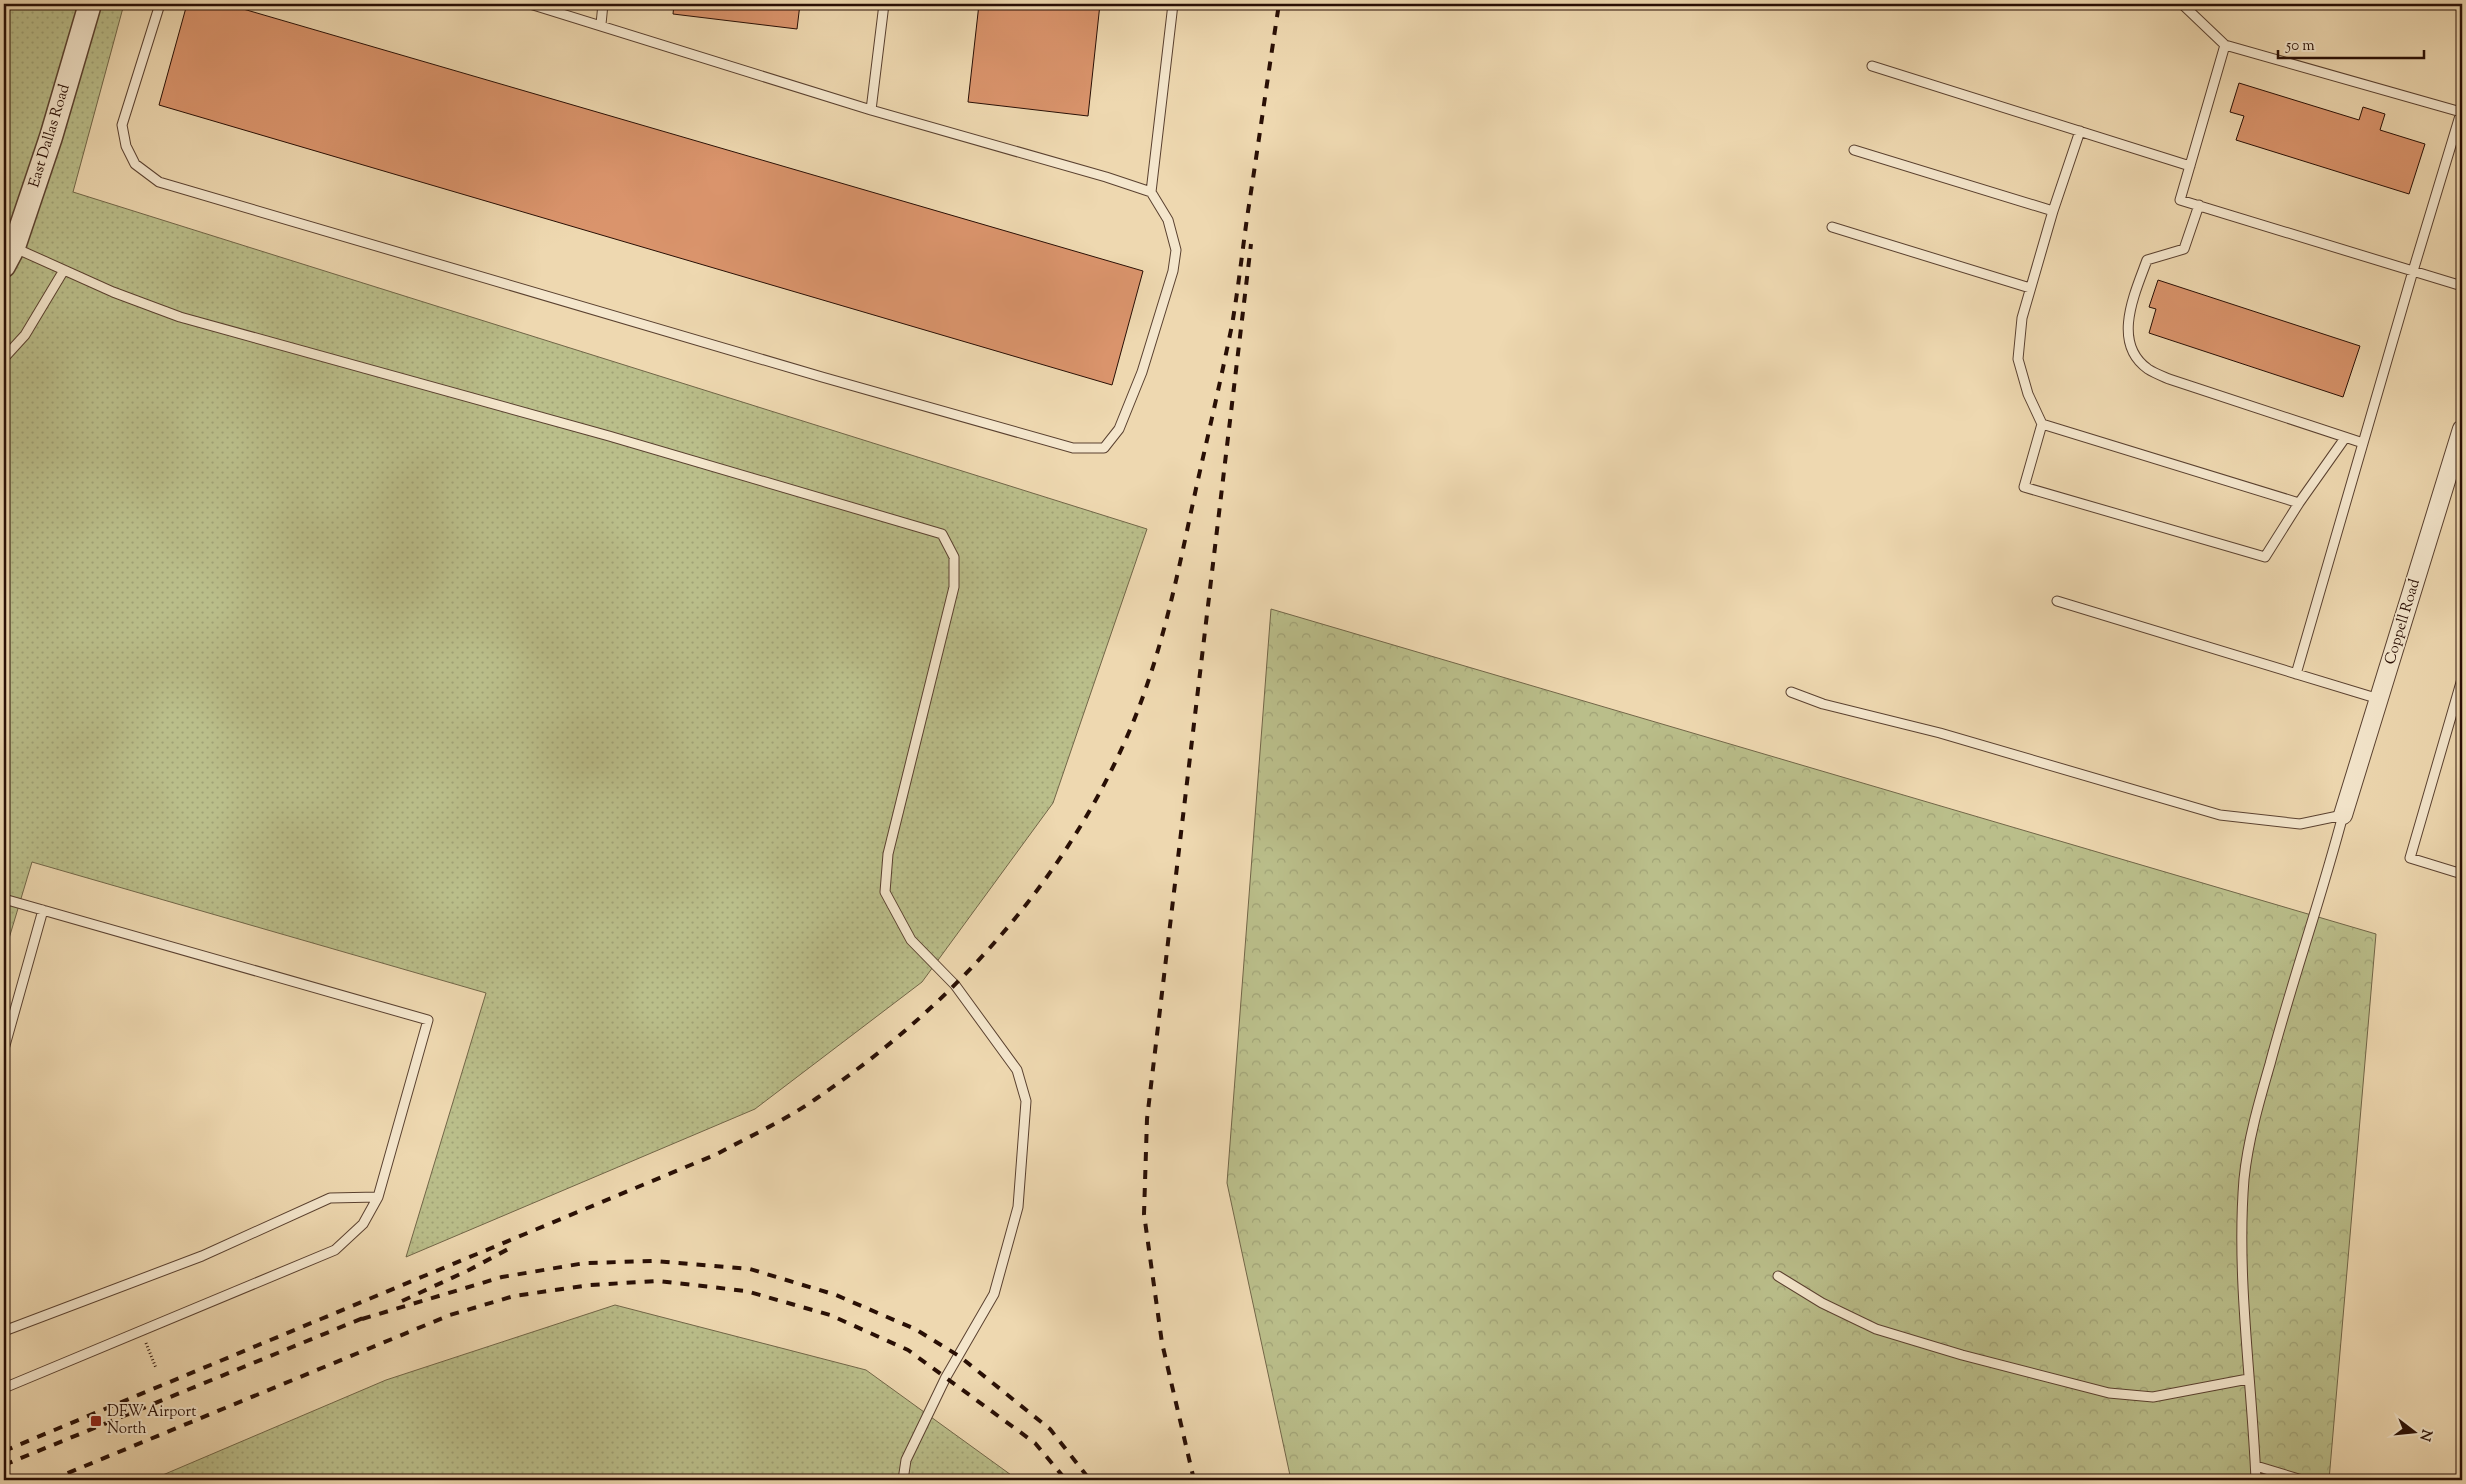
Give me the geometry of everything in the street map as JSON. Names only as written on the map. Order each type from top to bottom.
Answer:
[{"type":"street","name":"East Dallas Road","points":[[9,257],[52,137],[90,4]]},
{"type":"street","name":"Coppell Road","points":[[2344,815],[2462,428]]},
{"type":"lane","points":[[160,4],[122,125],[126,146],[135,164],[159,182],[822,378],[1073,448],[1104,448],[1119,429],[1142,372],[1173,271],[1176,250],[1168,220],[1151,192],[1172,4]]},
{"type":"lane","points":[[530,4],[601,24],[871,110],[1106,176],[1151,192]]},
{"type":"lane","points":[[601,24],[603,4]]},
{"type":"lane","points":[[871,110],[884,4]]},
{"type":"lane","points":[[2182,4],[2225,45],[2462,110],[2413,271],[2296,674]]},
{"type":"lane","points":[[2225,45],[2180,200],[2462,286]]},
{"type":"lane","points":[[1872,66],[2190,166]]},
{"type":"lane","points":[[2080,131],[2053,211],[2022,318],[2018,359],[2028,394],[2042,424],[2024,487],[2266,557],[2299,503],[2344,438]]},
{"type":"lane","points":[[1854,150],[2053,211]]},
{"type":"lane","points":[[2199,205],[2184,249],[2147,260],[2128,315],[2129,334],[2134,355],[2148,369],[2169,380],[2363,444]]},
{"type":"lane","points":[[1832,228],[2030,288]]},
{"type":"lane","points":[[9,257],[64,270],[113,292],[180,317],[609,436],[942,534],[954,557],[954,587],[888,854],[885,892],[911,940],[955,985],[1018,1070],[1026,1101],[1018,1207],[994,1294],[946,1377],[906,1460],[904,1480]]},
{"type":"lane","points":[[4,358],[25,334],[64,270]]},
{"type":"lane","points":[[2042,424],[2299,503]]},
{"type":"lane","points":[[2057,601],[2379,699]]},
{"type":"lane","points":[[2462,679],[2410,858],[2462,874]]},
{"type":"lane","points":[[1791,692],[1824,704],[1940,732],[2220,815],[2300,824],[2344,815],[2277,1037],[2252,1128],[2244,1178],[2243,1227],[2248,1379],[2256,1480]]},
{"type":"lane","points":[[4,899],[428,1020],[378,1197],[363,1224],[335,1250],[4,1388]]},
{"type":"lane","points":[[4,1049],[43,910]]},
{"type":"lane","points":[[4,1331],[202,1256],[330,1198],[378,1197]]},
{"type":"lane","points":[[1778,1276],[1822,1303],[1876,1328],[1962,1356],[2109,1393],[2152,1396],[2248,1379]]},
{"type":"lane","points":[[2256,1466],[2302,1480]]},
{"type":"path","points":[[146,1343],[156,1368]]},
{"type":"green space","points":[[5,4],[124,4],[73,192],[1147,529],[1053,803],[922,982],[755,1109],[406,1257],[486,993],[32,862],[4,955]]},
{"type":"green space","points":[[1271,609],[2376,934],[2329,1480],[1291,1480],[1227,1183]]},
{"type":"green space","points":[[615,1305],[866,1370],[1018,1480],[151,1480],[386,1380]]},
{"type":"building","points":[[187,4],[226,4],[1143,271],[1112,385],[159,105]]},
{"type":"building","points":[[674,4],[800,4],[797,29],[673,14]]},
{"type":"building","points":[[979,4],[1100,4],[1088,116],[968,102]]},
{"type":"building","points":[[2239,83],[2359,120],[2363,107],[2385,114],[2380,130],[2425,144],[2409,194],[2236,140],[2244,116],[2230,112]]},
{"type":"building","points":[[2158,280],[2360,346],[2343,397],[2149,333],[2156,309],[2149,307]]},
{"type":"railway","points":[[4,1451],[717,1154],[793,1114],[866,1062],[913,1024],[958,982],[999,937],[1037,890],[1072,840],[1103,787],[1141,702],[1161,641],[1177,578],[1232,325],[1279,4]]},
{"type":"railway","points":[[1194,1480],[1162,1343],[1144,1214],[1147,1119],[1251,244]]},
{"type":"railway","points":[[402,1301],[469,1270],[512,1247]]},
{"type":"railway","points":[[362,1319],[502,1277],[585,1263],[655,1261],[750,1269],[836,1295],[915,1329],[959,1356],[1050,1429],[1090,1480]]},
{"type":"railway","points":[[51,1480],[450,1315],[514,1296],[590,1285],[658,1281],[746,1291],[830,1315],[908,1350],[1035,1443],[1066,1480]]},
{"type":"railway","points":[[4,1465],[368,1316]]},
{"type":"place","name":"DFW Airport North","points":[[96,1421]]}]
